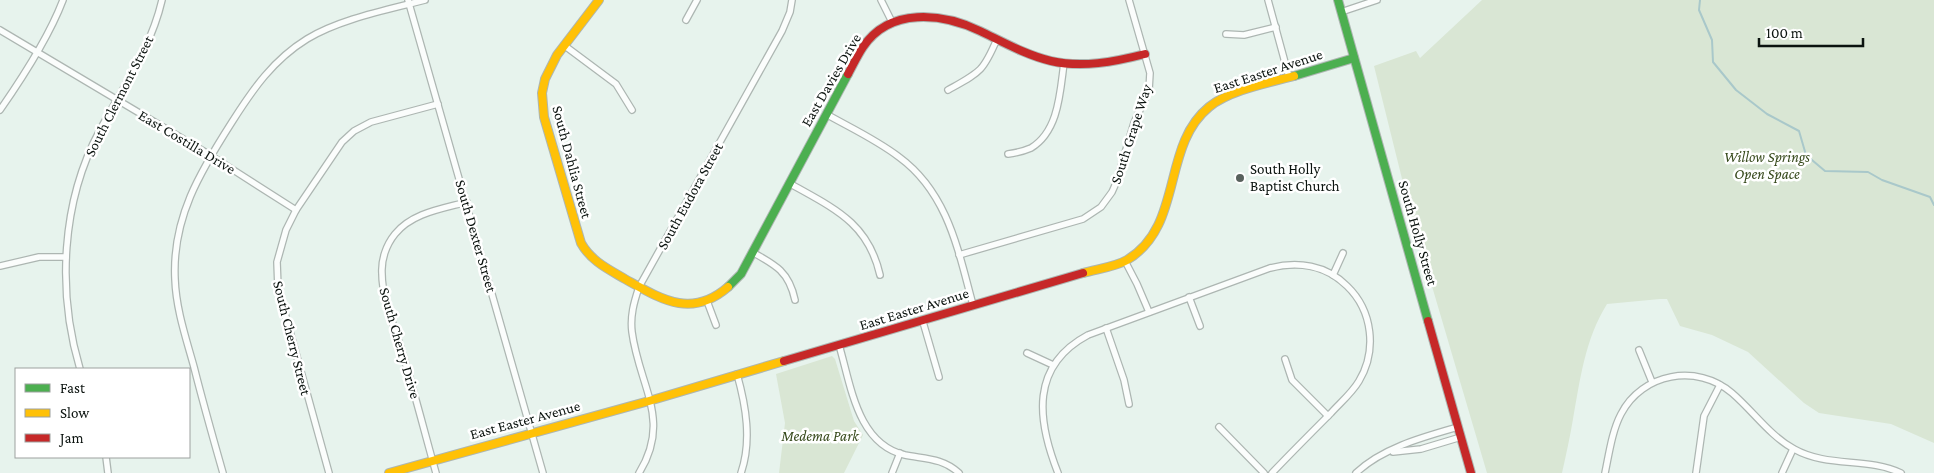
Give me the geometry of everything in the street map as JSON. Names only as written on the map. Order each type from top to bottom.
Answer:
[{"type":"street","points":[[0,110],[50,28],[63,0]]},
{"type":"street","name":"South Clermont Street","points":[[80,368],[68,316],[66,257],[69,227],[80,180],[93,144],[145,49],[162,0]]},
{"type":"street","points":[[223,473],[182,325],[175,278],[175,257],[184,213],[193,186],[210,155],[256,86],[270,68],[290,51],[325,30],[408,2],[425,0]]},
{"type":"street","name":"South Dahlia Street","points":[[599,0],[547,73],[542,89],[542,104],[580,243],[593,260],[639,287]]},
{"type":"street","points":[[686,20],[697,0]]},
{"type":"street","name":"South Eudora Street","points":[[639,473],[650,454],[654,432],[649,400],[632,332],[632,310],[639,287],[782,31],[790,12],[792,0]]},
{"type":"street","points":[[882,0],[892,22]]},
{"type":"street","name":"South Grape Way","points":[[959,255],[1083,219],[1096,211],[1107,200],[1116,184],[1134,122],[1149,90],[1150,73],[1129,0]]},
{"type":"street","points":[[1268,0],[1289,77]]},
{"type":"street","name":"South Holly Street","points":[[1338,0],[1471,473]]},
{"type":"street","points":[[1341,12],[1377,0]]},
{"type":"street","name":"South Dexter Street","points":[[408,2],[467,202],[543,473]]},
{"type":"street","name":"East Davies Drive","points":[[639,287],[660,299],[696,303],[718,295],[735,282],[863,47],[878,30],[892,22],[926,15],[946,17],[1041,58],[1064,63],[1094,65],[1145,54]]},
{"type":"street","points":[[1226,34],[1244,35],[1276,27]]},
{"type":"street","name":"East Costilla Drive","points":[[0,30],[210,155],[296,210]]},
{"type":"street","points":[[948,90],[975,75],[984,67],[997,39]]},
{"type":"street","points":[[565,46],[616,84],[632,110]]},
{"type":"street","name":"East Easter Avenue","points":[[389,473],[923,322],[973,305],[1125,261],[1136,254],[1154,232],[1164,210],[1182,144],[1191,124],[1210,104],[1229,94],[1354,58]]},
{"type":"street","points":[[1008,154],[1032,147],[1050,129],[1060,92],[1064,63]]},
{"type":"street","name":"South Cherry Street","points":[[329,473],[278,288],[276,274],[278,253],[286,230],[296,210],[342,142],[354,131],[371,122],[438,104]]},
{"type":"street","points":[[826,114],[886,148],[919,174],[943,208],[950,225],[973,305]]},
{"type":"street","points":[[790,183],[839,211],[853,222],[868,241],[880,275]]},
{"type":"street","name":"South Cherry Drive","points":[[436,473],[383,289],[382,272],[386,249],[396,233],[406,224],[428,213],[467,202]]},
{"type":"street","points":[[752,252],[780,269],[789,280],[795,300]]},
{"type":"street","points":[[1333,275],[1343,253]]},
{"type":"street","points":[[0,266],[39,257],[66,257]]},
{"type":"street","points":[[1125,261],[1148,312]]},
{"type":"street","points":[[1058,473],[1042,414],[1046,381],[1053,365],[1062,354],[1080,339],[1148,312],[1270,268],[1285,264],[1303,264],[1333,275],[1344,283],[1358,299],[1366,316],[1370,338],[1367,364],[1355,388],[1272,473]]},
{"type":"street","points":[[1189,297],[1200,326]]},
{"type":"street","points":[[707,300],[716,325]]},
{"type":"street","points":[[923,322],[939,377]]},
{"type":"street","points":[[1106,328],[1124,380],[1129,404]]},
{"type":"street","points":[[839,345],[862,419],[878,440],[900,453],[942,461],[959,473]]},
{"type":"street","points":[[1639,350],[1652,382]]},
{"type":"street","points":[[1028,353],[1053,365]]},
{"type":"street","points":[[1285,359],[1292,380],[1328,416]]},
{"type":"street","points":[[737,374],[744,398],[747,442],[741,473]]},
{"type":"street","points":[[1605,473],[1620,415],[1632,398],[1652,382],[1674,376],[1691,375],[1706,379],[1731,392],[1773,433],[1793,449],[1824,460],[1876,465],[1901,473]]},
{"type":"street","points":[[1696,473],[1704,416],[1720,385]]},
{"type":"street","points":[[1218,427],[1264,473]]},
{"type":"street","points":[[1356,473],[1373,459],[1415,440],[1458,427]]},
{"type":"street","points":[[1389,452],[1421,449],[1460,437]]},
{"type":"street","points":[[1782,473],[1793,449]]},
{"type":"street","points":[[892,473],[900,453]]},
{"type":"street","points":[[106,458],[108,473]]},
{"type":"green space","name":"Willow Springs Open Space","points":[[1482,0],[1934,0],[1934,443],[1891,424],[1819,413],[1804,403],[1748,352],[1712,335],[1680,326],[1667,299],[1660,299],[1607,304],[1593,331],[1584,360],[1562,473],[1487,473],[1411,215],[1374,66],[1416,51],[1420,58]]},
{"type":"green space","name":"Medema Park","points":[[832,356],[835,359],[854,421],[863,435],[844,473],[779,473],[785,423],[776,374]]},
{"type":"waterway","points":[[1700,0],[1699,10],[1712,40],[1713,62],[1736,90],[1767,114],[1799,131],[1806,155],[1825,171],[1868,172],[1882,180],[1930,197],[1934,205]]},
{"type":"traffic: fast","points":[[1338,0],[1428,321]]},
{"type":"traffic: fast","points":[[1294,76],[1354,58]]},
{"type":"traffic: fast","points":[[728,287],[741,274],[848,74]]},
{"type":"traffic: slow","points":[[599,0],[557,55],[545,79],[542,93],[544,117],[581,243],[590,255],[606,268],[664,299],[689,304],[701,302],[714,297],[728,287]]},
{"type":"traffic: slow","points":[[1083,273],[1127,260],[1145,245],[1157,227],[1165,207],[1184,143],[1194,123],[1209,107],[1227,96],[1261,84],[1294,76]]},
{"type":"traffic: slow","points":[[389,473],[649,401],[784,361]]},
{"type":"traffic: jam","points":[[848,74],[863,47],[874,34],[887,25],[917,17],[949,20],[965,25],[1033,55],[1063,63],[1098,63],[1145,54]]},
{"type":"traffic: jam","points":[[784,361],[1083,273]]},
{"type":"traffic: jam","points":[[1428,321],[1471,473]]},
{"type":"place","name":"South Holly Baptist Church","points":[[1240,178]]}]
